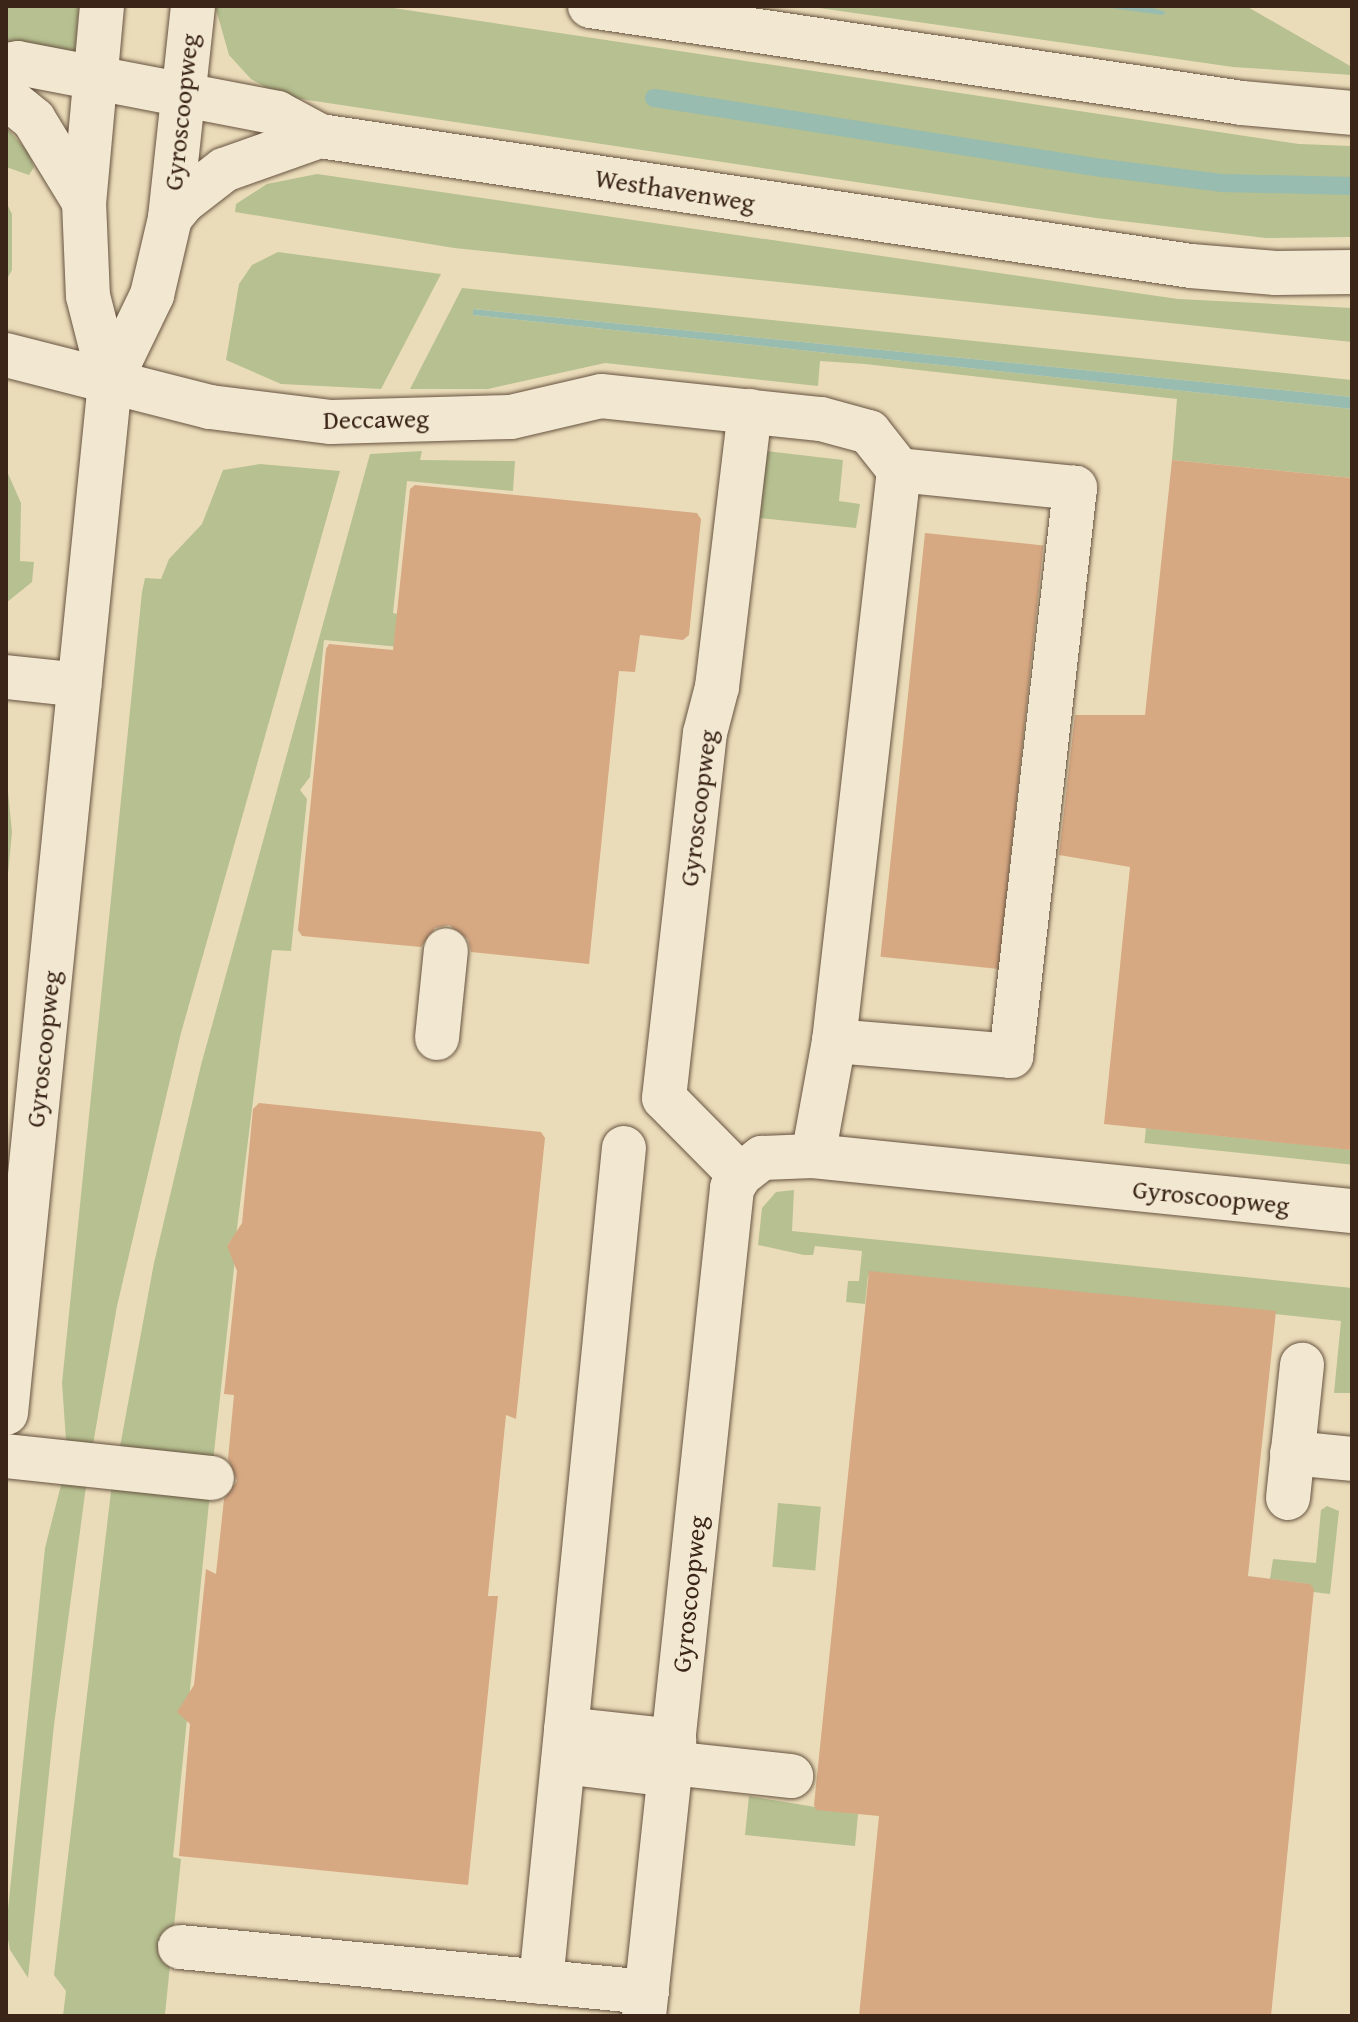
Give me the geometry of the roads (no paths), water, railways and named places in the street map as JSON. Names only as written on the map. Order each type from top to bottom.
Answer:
[{"type":"street","name":"Gyroscoopweg","points":[[6,1413],[110,382],[88,296],[84,202],[102,6]]},
{"type":"street","name":"Gyroscoopweg","points":[[110,382],[152,295],[170,218],[193,6]]},
{"type":"street","points":[[590,6],[1242,103],[1352,113]]},
{"type":"street","name":"Westhavenweg","points":[[6,65],[18,63],[95,81],[277,113],[320,136],[1191,266],[1276,273],[1352,272]]},
{"type":"street","name":"Gyroscoopweg","points":[[6,97],[34,120],[84,202]]},
{"type":"street","name":"Gyroscoopweg","points":[[170,218],[224,170],[320,136]]},
{"type":"street","name":"Deccaweg","points":[[6,355],[210,407],[331,422],[511,417],[601,396],[821,419],[869,432],[899,470]]},
{"type":"street","name":"Gyroscoopweg","points":[[740,1175],[664,1098],[705,733],[717,687],[750,411]]},
{"type":"street","points":[[813,1156],[834,1041],[899,470],[1075,488],[1011,1056],[834,1041]]},
{"type":"street","points":[[6,677],[80,685]]},
{"type":"street","points":[[437,1038],[446,950]]},
{"type":"street","points":[[541,1982],[624,1148]]},
{"type":"street","name":"Gyroscoopweg","points":[[646,2004],[732,1188],[740,1175],[762,1158],[813,1156],[1352,1211]]},
{"type":"street","points":[[1288,1498],[1302,1365]]},
{"type":"street","points":[[1292,1453],[1352,1459]]},
{"type":"street","points":[[6,1456],[212,1478]]},
{"type":"street","points":[[564,1746],[791,1776]]},
{"type":"street","points":[[180,1947],[541,1982],[646,2004]]},
{"type":"water","points":[[1095,6],[1146,6],[1166,12],[1163,15]]},
{"type":"water","points":[[473,309],[1352,397],[1352,409],[473,315]]},
{"type":"waterway","points":[[654,98],[1103,168],[1221,183],[1352,186]]}]
